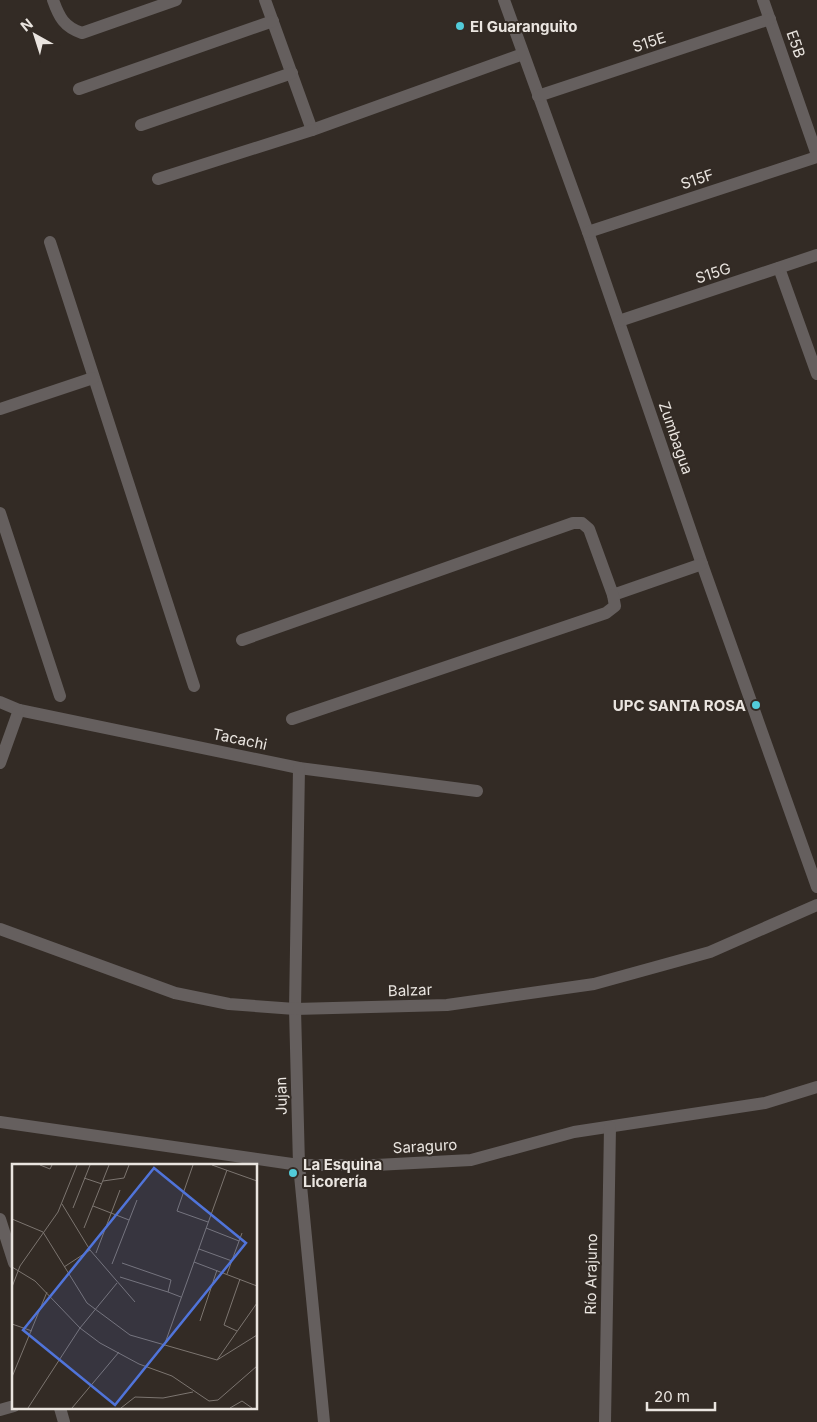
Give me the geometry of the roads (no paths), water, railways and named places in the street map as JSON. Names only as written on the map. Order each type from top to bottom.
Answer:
[{"type":"street","points":[[53,0],[60,18],[68,29],[82,33],[176,0]]},
{"type":"street","points":[[265,0],[312,130]]},
{"type":"street","name":"Zumbagua","points":[[504,0],[588,232],[702,564],[817,887]]},
{"type":"street","name":"E5B","points":[[763,0],[817,156]]},
{"type":"street","name":"S15E","points":[[538,96],[770,19]]},
{"type":"street","points":[[79,89],[273,21]]},
{"type":"street","points":[[158,179],[312,130],[523,54]]},
{"type":"street","points":[[141,125],[292,73]]},
{"type":"street","name":"S15F","points":[[588,232],[817,156]]},
{"type":"street","points":[[50,242],[194,686]]},
{"type":"street","name":"S15G","points":[[619,321],[817,255]]},
{"type":"street","points":[[779,268],[817,374]]},
{"type":"street","points":[[0,409],[93,378]]},
{"type":"street","points":[[0,512],[60,696]]},
{"type":"street","points":[[242,640],[573,523],[582,523],[589,529],[613,595],[615,606],[606,612],[292,719]]},
{"type":"street","points":[[613,595],[702,564]]},
{"type":"street","name":"Tacachi","points":[[0,702],[18,710],[299,768],[477,791]]},
{"type":"street","points":[[0,763],[18,710]]},
{"type":"street","name":"Jujan","points":[[299,768],[295,1009],[299,1165],[324,1422]]},
{"type":"street","name":"Balzar","points":[[0,930],[175,993],[229,1004],[295,1009],[447,1005],[594,984],[710,952],[817,905]]},
{"type":"street","name":"Saraguro","points":[[0,1122],[299,1165],[376,1165],[471,1160],[574,1132],[765,1103],[817,1087]]},
{"type":"street","name":"Río Arajuno","points":[[605,1422],[610,1127]]},
{"type":"street","points":[[0,1220],[12,1256]]},
{"type":"place","name":"El Guaranguito","points":[[460,26]]},
{"type":"place","name":"UPC SANTA ROSA","points":[[756,705]]},
{"type":"place","name":"La Esquina Licorería","points":[[293,1173]]}]
